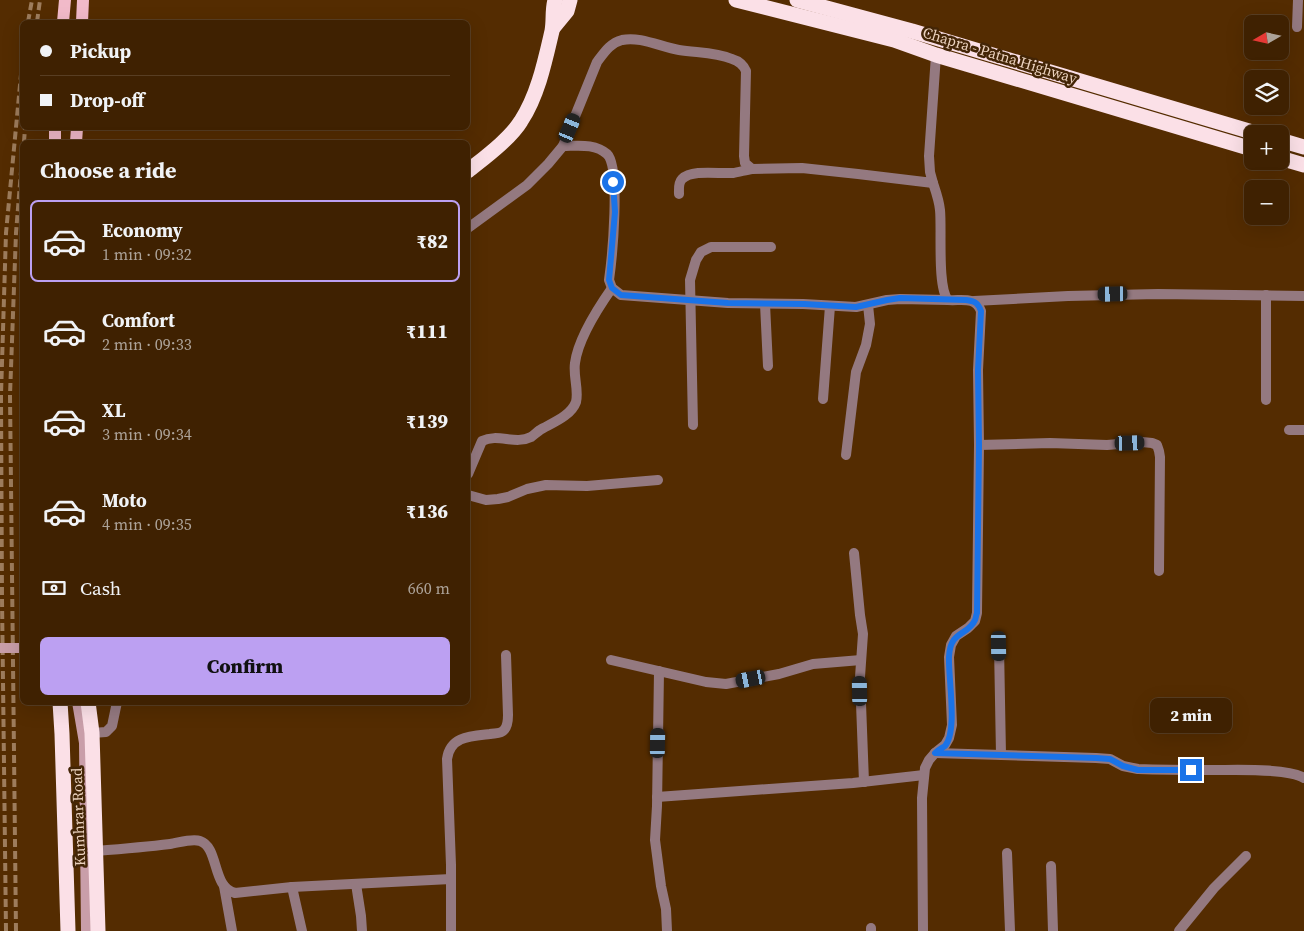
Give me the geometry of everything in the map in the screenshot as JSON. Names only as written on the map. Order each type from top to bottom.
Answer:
[{"type":"highway","points":[[470,169],[509,136],[521,123],[534,98],[559,3],[580,0]]},
{"type":"highway","name":"Chapra - Patna Highway","points":[[736,0],[894,40],[1244,147]]},
{"type":"highway","name":"Chapra - Patna Highway","points":[[797,0],[912,31],[1244,130]]},
{"type":"highway","points":[[1289,143],[1304,147]]},
{"type":"highway","points":[[1289,161],[1304,165]]},
{"type":"highway","points":[[60,705],[68,931]]},
{"type":"highway","name":"Kumhrar Road","points":[[88,705],[92,733],[98,931]]},
{"type":"main road","points":[[63,20],[65,0]]},
{"type":"main road","points":[[82,20],[83,0]]},
{"type":"main road","points":[[0,648],[20,648]]},
{"type":"main road","points":[[78,705],[84,743],[86,931]]},
{"type":"street","points":[[1297,27],[1298,0]]},
{"type":"street","points":[[470,227],[527,185],[563,146],[597,62],[612,44],[621,40],[631,39],[681,50],[721,55],[734,59],[743,65],[746,71],[744,156],[746,163],[752,169]]},
{"type":"street","points":[[936,54],[929,156],[932,184],[939,198],[940,205],[944,296],[948,300]]},
{"type":"street","points":[[563,146],[589,146],[600,149],[608,155],[613,166],[615,212],[609,280],[612,288],[621,295],[765,304],[856,307],[900,298],[974,301],[1068,296],[1190,293],[1304,296]]},
{"type":"street","points":[[679,194],[681,179],[688,175],[695,173],[732,173],[752,169],[802,168],[932,184]]},
{"type":"street","points":[[694,425],[690,280],[696,260],[701,252],[711,247],[771,247]]},
{"type":"street","points":[[470,469],[482,441],[488,438],[522,440],[563,417],[571,410],[576,402],[575,363],[579,350],[592,320],[612,288]]},
{"type":"street","points":[[1266,295],[1266,400]]},
{"type":"street","points":[[923,931],[922,798],[925,768],[935,753],[945,745],[952,725],[950,645],[956,636],[975,621],[977,613],[978,370],[981,311],[979,305],[974,301]]},
{"type":"street","points":[[765,304],[768,366]]},
{"type":"street","points":[[846,455],[856,372],[866,345],[870,324],[868,305]]},
{"type":"street","points":[[823,399],[830,306]]},
{"type":"street","points":[[1289,430],[1304,430]]},
{"type":"street","points":[[979,445],[1050,443],[1107,445],[1142,442],[1157,445],[1160,457],[1159,571]]},
{"type":"street","points":[[470,496],[486,500],[508,497],[527,489],[546,485],[588,486],[658,480]]},
{"type":"street","points":[[854,554],[863,634],[860,691],[864,782]]},
{"type":"street","points":[[999,646],[1001,755]]},
{"type":"street","points":[[451,931],[448,752],[451,746],[468,737],[499,733],[505,730],[508,715],[506,655]]},
{"type":"street","points":[[611,660],[706,682],[726,684],[779,674],[813,664],[861,660]]},
{"type":"street","points":[[659,671],[655,850],[666,909],[667,931]]},
{"type":"street","points":[[92,733],[106,732],[112,726],[116,705]]},
{"type":"street","points":[[935,753],[1110,759],[1123,766],[1138,770],[1248,770],[1284,772],[1304,778]]},
{"type":"street","points":[[657,797],[864,782],[924,775]]},
{"type":"street","points":[[96,851],[195,840],[201,841],[211,853],[224,886],[232,931]]},
{"type":"street","points":[[1007,853],[1010,931]]},
{"type":"street","points":[[1179,931],[1214,888],[1246,856]]},
{"type":"street","points":[[1050,866],[1053,931]]},
{"type":"street","points":[[224,886],[235,893],[292,887],[451,878]]},
{"type":"street","points":[[356,884],[362,931]]},
{"type":"street","points":[[292,887],[302,931]]},
{"type":"railway","points":[[28,20],[32,0]]},
{"type":"railway","points":[[37,20],[40,0]]},
{"type":"railway","points":[[6,931],[1,395],[6,233],[20,85]]},
{"type":"railway","points":[[24,140],[25,130]]},
{"type":"railway","points":[[16,931],[10,395],[16,233],[20,184]]},
{"type":"route","points":[[613,182],[614,237],[609,280],[612,288],[621,295],[728,303],[856,307],[900,298],[966,300],[974,301],[979,305],[981,311],[978,370],[977,613],[975,621],[956,636],[950,645],[952,725],[945,745],[935,753],[1096,758],[1110,759],[1123,766],[1138,770],[1191,770]]}]
